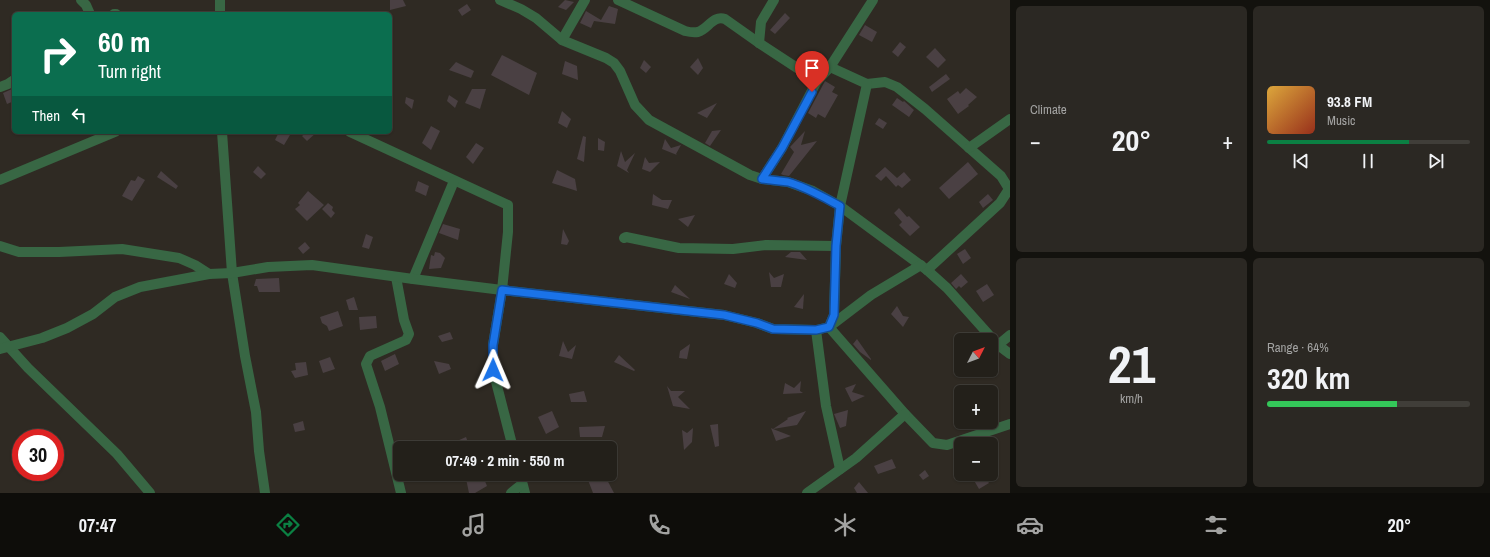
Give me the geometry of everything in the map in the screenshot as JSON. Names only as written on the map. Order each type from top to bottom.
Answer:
[{"type":"street","points":[[81,0],[86,5],[89,12]]},
{"type":"street","points":[[220,0],[220,12]]},
{"type":"street","points":[[500,0],[521,9],[536,18],[562,40],[606,58],[614,63],[620,71],[635,105],[649,120],[750,175],[762,179],[788,182],[813,191],[840,206],[924,267],[947,288],[987,333]]},
{"type":"street","points":[[562,40],[585,0]]},
{"type":"street","points":[[618,0],[685,31],[694,33],[699,32],[720,17],[725,19],[817,81]]},
{"type":"street","points":[[759,43],[761,22],[774,0]]},
{"type":"street","points":[[762,179],[782,148],[817,81],[830,67],[873,0]]},
{"type":"street","points":[[744,32],[761,22]]},
{"type":"street","points":[[4,347],[42,338],[67,328],[93,314],[115,297],[140,287],[209,274],[232,273],[312,264],[413,280],[724,315],[757,323],[773,329],[816,330],[829,327],[871,295],[924,267],[1000,203],[1009,189],[1000,176],[925,109],[897,87],[885,82],[867,84],[830,67]]},
{"type":"street","points":[[0,87],[12,81]]},
{"type":"street","points":[[829,327],[834,315],[836,246],[840,206],[867,84]]},
{"type":"street","points":[[969,148],[1010,119]]},
{"type":"street","points":[[0,180],[110,134]]},
{"type":"street","points":[[222,134],[232,273],[245,356],[256,412],[259,451],[265,493]]},
{"type":"street","points":[[354,134],[508,205],[508,232],[502,290],[493,345],[493,370],[511,441]]},
{"type":"street","points":[[413,280],[454,181]]},
{"type":"street","points":[[624,238],[626,237],[679,248],[734,249],[766,245],[836,246]]},
{"type":"street","points":[[0,246],[19,252],[122,249],[179,258],[195,265],[209,274]]},
{"type":"street","points":[[396,277],[404,320],[409,334],[406,340],[370,356],[366,364],[380,407],[401,493]]},
{"type":"street","points":[[829,327],[905,414],[933,443],[947,445],[1010,424]]},
{"type":"street","points":[[816,330],[826,406],[840,469]]},
{"type":"street","points":[[1010,334],[998,345],[1010,354]]},
{"type":"street","points":[[0,337],[4,347],[28,368],[117,454],[150,493]]},
{"type":"street","points":[[807,493],[856,458],[905,414]]},
{"type":"street","points":[[511,493],[522,484]]},
{"type":"building","points":[[390,0],[403,0],[406,6],[390,10]]},
{"type":"building","points":[[565,0],[574,2],[566,10],[558,7]]},
{"type":"building","points":[[467,4],[471,10],[462,16],[458,10]]},
{"type":"building","points":[[609,6],[618,9],[615,24],[594,21],[591,28],[580,23],[586,11],[601,20]]},
{"type":"building","points":[[785,13],[790,18],[775,34],[770,30]]},
{"type":"building","points":[[865,25],[877,32],[872,42],[859,35]]},
{"type":"building","points":[[900,42],[906,47],[898,57],[892,52]]},
{"type":"building","points":[[935,48],[946,60],[938,68],[926,57]]},
{"type":"building","points":[[502,55],[537,73],[529,95],[491,75]]},
{"type":"building","points":[[698,58],[703,68],[698,75],[690,67]]},
{"type":"building","points":[[644,60],[651,67],[646,73],[640,68]]},
{"type":"building","points":[[565,61],[577,66],[578,80],[562,74]]},
{"type":"building","points":[[456,62],[474,71],[471,78],[449,70]]},
{"type":"building","points":[[946,74],[950,79],[932,92],[929,87]]},
{"type":"building","points":[[825,81],[835,87],[832,92],[838,95],[825,118],[818,114],[816,118],[808,113]]},
{"type":"building","points":[[966,88],[977,97],[968,105],[969,106],[958,114],[947,99],[958,91],[960,94]]},
{"type":"building","points":[[12,89],[12,102],[7,104],[3,93]]},
{"type":"building","points":[[472,89],[486,89],[480,109],[465,103]]},
{"type":"building","points":[[449,95],[458,101],[455,108],[447,101]]},
{"type":"building","points":[[406,97],[414,100],[412,109],[405,103]]},
{"type":"building","points":[[897,98],[903,102],[904,101],[914,110],[909,117],[892,105]]},
{"type":"building","points":[[717,103],[707,118],[697,113]]},
{"type":"building","points":[[562,111],[571,119],[567,128],[558,123]]},
{"type":"building","points":[[879,118],[887,123],[883,129],[875,124]]},
{"type":"building","points":[[431,126],[440,131],[431,150],[422,143]]},
{"type":"building","points":[[721,130],[710,146],[705,143],[712,131]]},
{"type":"building","points":[[805,131],[801,145],[817,141],[789,176],[781,174],[794,152],[790,147]]},
{"type":"building","points":[[278,134],[290,135],[284,145],[275,140]]},
{"type":"building","points":[[304,134],[315,134],[307,141],[302,136]]},
{"type":"building","points":[[583,136],[586,137],[584,162],[577,159]]},
{"type":"building","points":[[598,138],[605,142],[604,151],[598,150]]},
{"type":"building","points":[[665,139],[671,148],[681,145],[676,154],[677,155],[662,149]]},
{"type":"building","points":[[476,143],[484,148],[473,164],[466,157]]},
{"type":"building","points":[[621,151],[625,162],[635,153],[627,170],[629,173],[617,166]]},
{"type":"building","points":[[645,157],[649,163],[660,162],[650,172],[642,169]]},
{"type":"building","points":[[968,162],[978,174],[949,199],[939,188]]},
{"type":"building","points":[[258,166],[266,174],[261,179],[253,172]]},
{"type":"building","points":[[885,167],[897,178],[904,172],[911,180],[902,188],[898,185],[896,187],[886,176],[881,181],[875,176]]},
{"type":"building","points":[[557,170],[575,179],[577,191],[552,183]]},
{"type":"building","points":[[161,171],[178,186],[176,189],[157,177]]},
{"type":"building","points":[[138,176],[145,180],[132,201],[122,196],[131,180],[135,181]]},
{"type":"building","points":[[418,181],[429,186],[426,196],[415,191]]},
{"type":"building","points":[[308,191],[324,205],[307,221],[295,209],[300,205],[298,203]]},
{"type":"building","points":[[653,194],[662,200],[672,200],[668,209],[652,205]]},
{"type":"building","points":[[988,194],[993,200],[983,208],[979,202]]},
{"type":"building","points":[[328,203],[333,207],[332,210],[335,213],[331,218],[322,209]]},
{"type":"building","points":[[899,208],[907,217],[909,216],[920,227],[910,236],[899,225],[902,222],[894,213]]},
{"type":"building","points":[[695,215],[688,227],[678,219]]},
{"type":"building","points":[[443,224],[460,229],[458,240],[439,233]]},
{"type":"building","points":[[563,229],[569,241],[567,245],[561,244]]},
{"type":"building","points":[[366,234],[373,237],[369,249],[362,247]]},
{"type":"building","points":[[305,242],[310,248],[303,254],[298,248]]},
{"type":"building","points":[[965,249],[971,258],[963,264],[957,254]]},
{"type":"building","points":[[435,252],[440,253],[445,258],[441,268],[429,269],[431,255],[434,256]]},
{"type":"building","points":[[791,252],[800,252],[807,260],[785,257]]},
{"type":"building","points":[[769,272],[774,278],[784,274],[781,287],[771,287]]},
{"type":"building","points":[[729,274],[737,283],[735,288],[724,284]]},
{"type":"building","points":[[961,274],[968,282],[961,288],[959,286],[956,289],[951,283]]},
{"type":"building","points":[[279,278],[280,292],[259,292],[257,286],[254,286],[256,279]]},
{"type":"building","points":[[987,284],[994,295],[983,302],[976,291]]},
{"type":"building","points":[[675,285],[690,299],[671,292]]},
{"type":"building","points":[[804,294],[803,309],[794,307]]},
{"type":"building","points":[[354,297],[358,310],[349,310],[346,300]]},
{"type":"building","points":[[897,306],[903,316],[909,317],[903,327],[891,314]]},
{"type":"building","points":[[338,311],[343,326],[329,331],[327,326],[322,323],[320,317]]},
{"type":"building","points":[[376,316],[377,328],[360,330],[359,317]]},
{"type":"building","points":[[450,332],[453,339],[442,342],[438,336]]},
{"type":"building","points":[[857,339],[871,360],[860,352],[853,344]]},
{"type":"building","points":[[563,341],[568,352],[576,345],[572,359],[559,356]]},
{"type":"building","points":[[690,344],[687,359],[679,358],[680,351]]},
{"type":"building","points":[[395,354],[399,364],[385,371],[381,361]]},
{"type":"building","points":[[619,355],[635,370],[634,371],[614,362]]},
{"type":"building","points":[[330,357],[335,369],[323,373],[319,361]]},
{"type":"building","points":[[434,361],[449,364],[451,369],[439,374]]},
{"type":"building","points":[[306,362],[308,375],[295,378],[291,371],[296,370],[295,363]]},
{"type":"building","points":[[801,381],[800,391],[803,393],[783,394],[785,383],[794,388]]},
{"type":"building","points":[[856,384],[852,392],[865,396],[852,402],[845,388]]},
{"type":"building","points":[[667,386],[671,391],[685,391],[678,397],[690,409],[673,406]]},
{"type":"building","points":[[584,391],[587,402],[571,402],[569,394]]},
{"type":"building","points":[[848,410],[846,426],[840,428],[834,414]]},
{"type":"building","points":[[552,411],[559,427],[546,434],[538,417]]},
{"type":"building","points":[[806,411],[797,425],[773,429],[788,419],[787,418]]},
{"type":"building","points":[[303,421],[305,430],[295,432],[293,424]]},
{"type":"building","points":[[718,424],[719,446],[715,447],[710,425]]},
{"type":"building","points":[[605,426],[602,437],[580,437],[579,427]]},
{"type":"building","points":[[693,428],[692,442],[684,450],[682,430],[687,433]]},
{"type":"building","points":[[771,428],[791,436],[776,441]]},
{"type":"building","points":[[466,437],[467,441],[457,441]]},
{"type":"building","points":[[892,459],[896,468],[878,474],[874,466]]},
{"type":"building","points":[[925,470],[929,476],[923,480],[919,475]]},
{"type":"building","points":[[466,481],[485,481],[487,486],[475,493],[469,493]]},
{"type":"building","points":[[588,481],[608,481],[614,493],[593,493]]},
{"type":"building","points":[[974,481],[988,481],[989,483],[979,489]]},
{"type":"building","points":[[859,482],[868,493],[857,493],[854,488]]},
{"type":"route","points":[[493,370],[493,345],[502,290],[724,315],[757,323],[773,329],[816,330],[829,327],[834,315],[837,226],[840,206],[813,191],[788,182],[762,179],[782,148],[812,92]]}]
